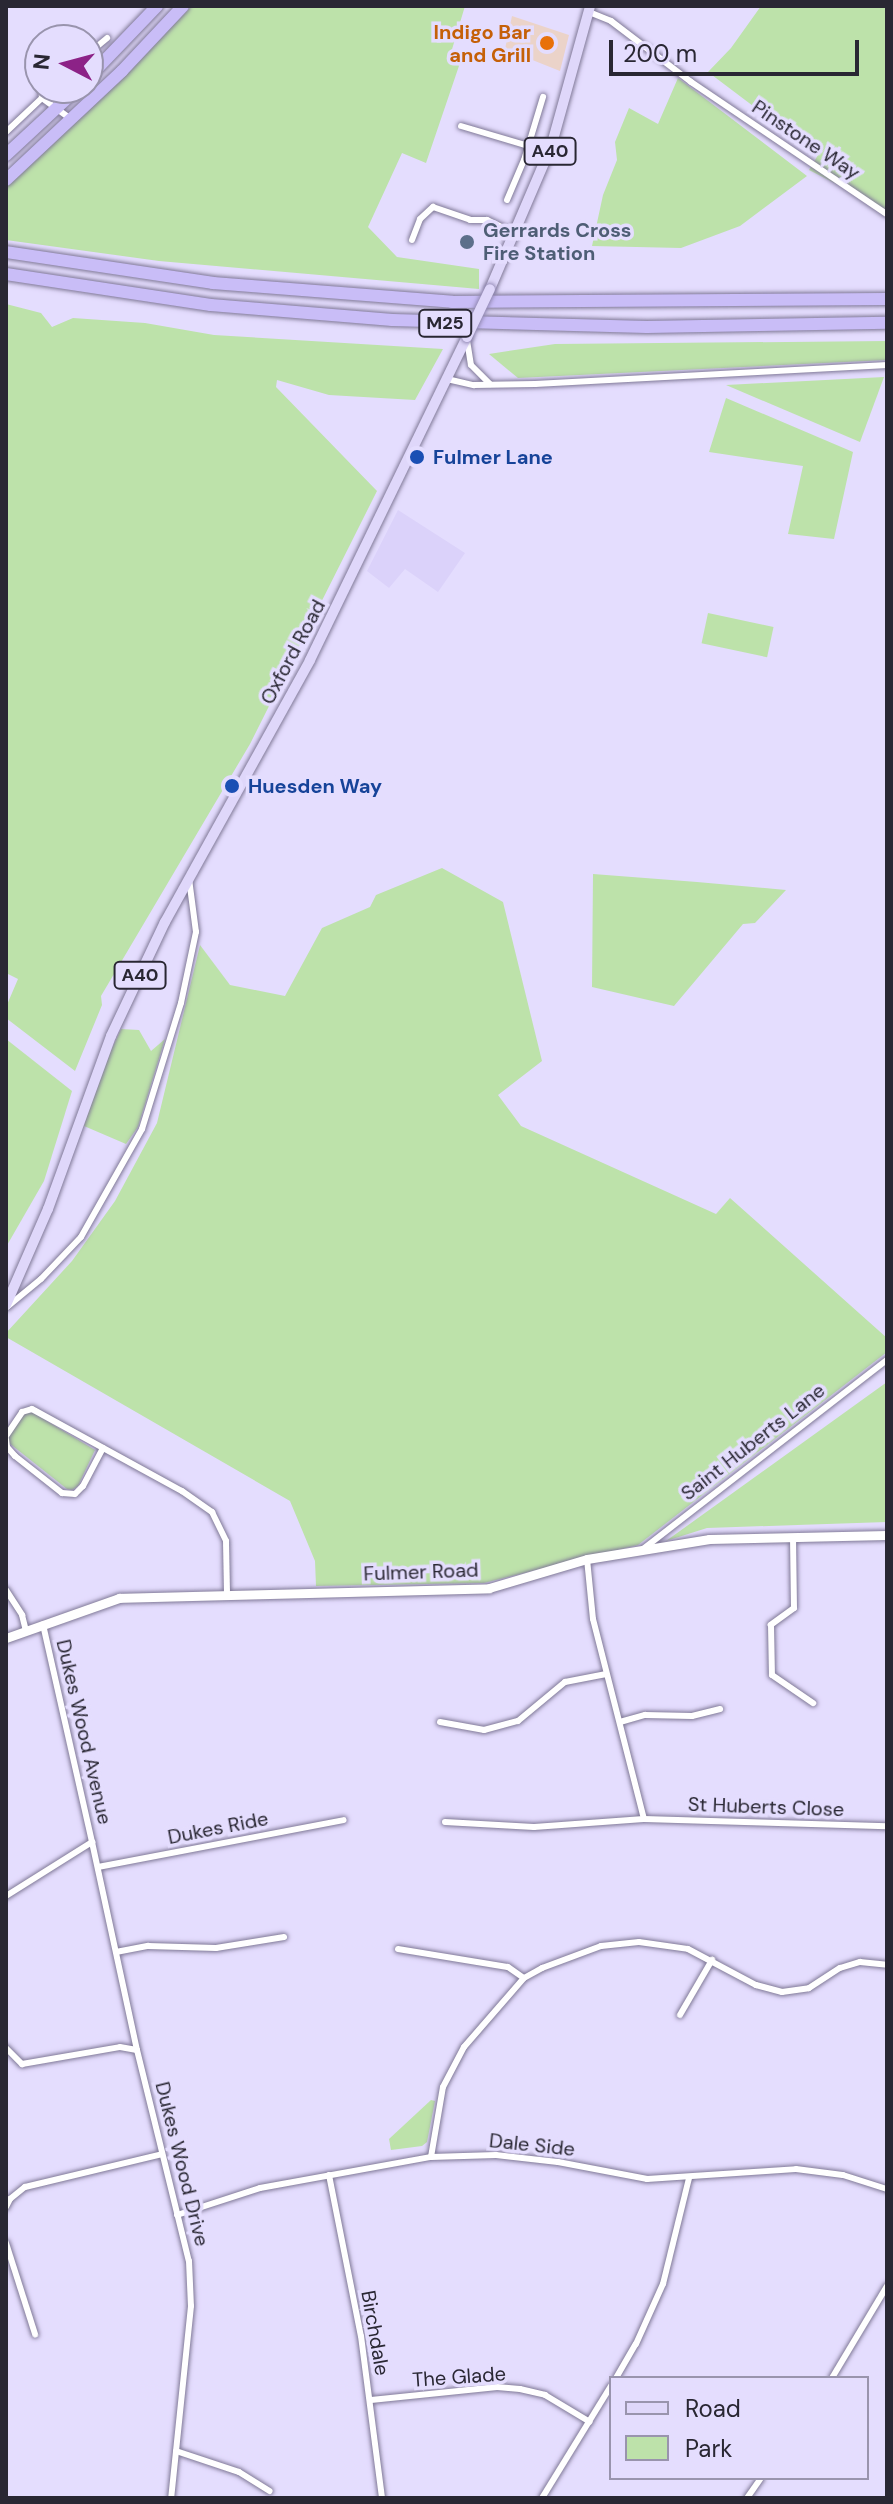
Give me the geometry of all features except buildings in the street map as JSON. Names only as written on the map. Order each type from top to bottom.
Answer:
[{"type":"highway","points":[[104,61],[157,6]]},
{"type":"highway","points":[[6,180],[72,120],[183,6]]},
{"type":"highway","points":[[6,155],[62,104]]},
{"type":"highway","name":"M25","points":[[6,252],[213,283],[452,302],[887,299]]},
{"type":"highway","name":"M25","points":[[6,274],[211,305],[377,319],[647,327],[887,323]]},
{"type":"main road","name":"Oxford Road","points":[[6,1307],[48,1209],[111,1036],[189,879],[310,660],[516,234],[544,166],[590,9]]},
{"type":"street","name":"Pinstone Way","points":[[590,9],[611,21],[691,82],[887,214]]},
{"type":"street","points":[[507,200],[524,160],[543,97]]},
{"type":"street","points":[[6,132],[36,104]]},
{"type":"street","points":[[53,104],[72,120]]},
{"type":"street","points":[[461,126],[528,146]]},
{"type":"street","points":[[524,160],[544,166]]},
{"type":"street","points":[[412,240],[420,219],[433,207],[470,220],[487,220],[516,234]]},
{"type":"street","points":[[467,337],[471,365],[492,385]]},
{"type":"street","points":[[447,379],[492,385],[887,365]]},
{"type":"street","points":[[6,1307],[41,1279],[81,1237],[142,1129],[181,1003],[196,932],[189,879]]},
{"type":"street","name":"Saint Huberts Lane","points":[[640,1551],[887,1360]]},
{"type":"street","points":[[103,1448],[83,1486],[75,1494],[62,1493],[15,1456],[7,1447],[6,1438],[22,1412],[32,1409],[182,1491],[212,1512],[226,1541],[227,1595]]},
{"type":"street","name":"Fulmer Road","points":[[6,1638],[119,1598],[489,1588],[587,1559],[709,1539],[887,1535]]},
{"type":"street","points":[[793,1537],[794,1608],[771,1625],[772,1675],[813,1703]]},
{"type":"street","points":[[587,1559],[593,1619],[644,1819]]},
{"type":"street","points":[[6,1590],[22,1615],[26,1631]]},
{"type":"street","name":"Dukes Wood Avenue","points":[[6,1896],[92,1842],[43,1624]]},
{"type":"street","points":[[440,1722],[484,1730],[518,1721],[565,1682],[606,1674]]},
{"type":"street","points":[[620,1722],[645,1715],[692,1716],[720,1709]]},
{"type":"street","name":"St Huberts Close","points":[[445,1822],[534,1827],[644,1819],[887,1826]]},
{"type":"street","name":"Dukes Ride","points":[[98,1867],[344,1820]]},
{"type":"street","name":"Dukes Wood Drive","points":[[92,1842],[137,2050],[189,2261],[191,2306],[171,2498]]},
{"type":"street","points":[[116,1952],[148,1946],[216,1948],[284,1937]]},
{"type":"street","points":[[431,2157],[443,2087],[464,2047],[524,1978],[601,1946],[639,1942],[688,1949],[756,1985],[782,1992],[809,1988],[840,1968],[860,1962],[885,1964],[887,1955]]},
{"type":"street","points":[[398,1949],[508,1967],[524,1978]]},
{"type":"street","points":[[680,2015],[712,1960]]},
{"type":"street","points":[[6,2048],[22,2064],[120,2047],[137,2050]]},
{"type":"street","points":[[6,2207],[10,2199],[25,2187],[162,2154]]},
{"type":"street","name":"Dale Side","points":[[177,2215],[260,2188],[431,2157],[496,2155],[558,2162],[647,2179],[796,2169],[843,2175],[887,2189]]},
{"type":"street","name":"Birchdale","points":[[329,2175],[371,2400],[382,2498]]},
{"type":"street","points":[[617,2376],[636,2344],[663,2284],[689,2178]]},
{"type":"street","points":[[6,2243],[35,2334]]},
{"type":"street","points":[[833,2376],[887,2286]]},
{"type":"street","name":"The Glade","points":[[371,2400],[497,2387],[520,2389],[545,2395],[590,2422]]},
{"type":"street","points":[[542,2498],[609,2389]]},
{"type":"street","points":[[176,2451],[229,2467],[269,2491]]},
{"type":"street","points":[[747,2498],[760,2480]]},
{"type":"shaded area","points":[[512,16],[569,35],[560,71],[505,49]]},
{"type":"shaded area","points":[[398,510],[465,553],[438,592],[405,569],[389,588],[367,571]]},
{"type":"green space","points":[[192,6],[465,6],[450,56],[461,60],[426,163],[402,153],[368,227],[397,257],[479,269],[479,289],[159,261],[6,240],[6,182],[95,104],[104,104],[104,95]]},
{"type":"green space","points":[[761,6],[887,6],[887,210],[809,170],[818,155],[708,72],[731,48]]},
{"type":"green space","points":[[678,78],[807,176],[740,226],[681,248],[592,246],[603,195],[617,160],[615,142],[629,108],[658,124]]},
{"type":"green space","points":[[6,304],[41,313],[52,327],[73,318],[145,323],[214,335],[443,349],[415,400],[329,395],[277,380],[276,387],[377,491],[250,744],[101,996],[102,1005],[75,1071],[6,1018],[6,1007],[18,979],[6,973]]},
{"type":"green space","points":[[887,341],[887,360],[518,378],[489,354],[555,344]]},
{"type":"green space","points":[[884,377],[860,442],[726,385]]},
{"type":"green space","points":[[726,398],[853,452],[834,539],[788,534],[803,466],[709,452]]},
{"type":"green space","points":[[708,613],[774,627],[767,657],[702,643]]},
{"type":"green space","points":[[442,868],[503,902],[542,1061],[498,1095],[521,1126],[716,1214],[730,1198],[887,1338],[887,1352],[638,1545],[484,1583],[316,1586],[315,1561],[290,1501],[6,1337],[6,1333],[72,1261],[115,1201],[157,1123],[200,945],[230,985],[285,996],[322,928],[370,907],[376,895]]},
{"type":"green space","points":[[593,874],[786,890],[755,923],[743,924],[674,1006],[592,987]]},
{"type":"green space","points":[[121,1029],[139,1030],[151,1051],[165,1039],[138,1127],[126,1144],[84,1126],[96,1083]]},
{"type":"green space","points":[[6,1039],[72,1091],[44,1181],[6,1247]]},
{"type":"green space","points":[[887,1382],[887,1522],[707,1528],[666,1541]]},
{"type":"green space","points":[[32,1412],[95,1450],[78,1486],[72,1490],[9,1443],[9,1436],[23,1413]]},
{"type":"green space","points":[[431,2100],[435,2101],[427,2142],[422,2146],[391,2150],[389,2139]]},
{"type":"place","name":"Indigo Bar and Grill","points":[[547,43]]},
{"type":"place","name":"Gerrards Cross Fire Station","points":[[467,242]]},
{"type":"place","name":"Fulmer Lane","points":[[417,457]]},
{"type":"place","name":"Huesden Way","points":[[232,786]]}]
